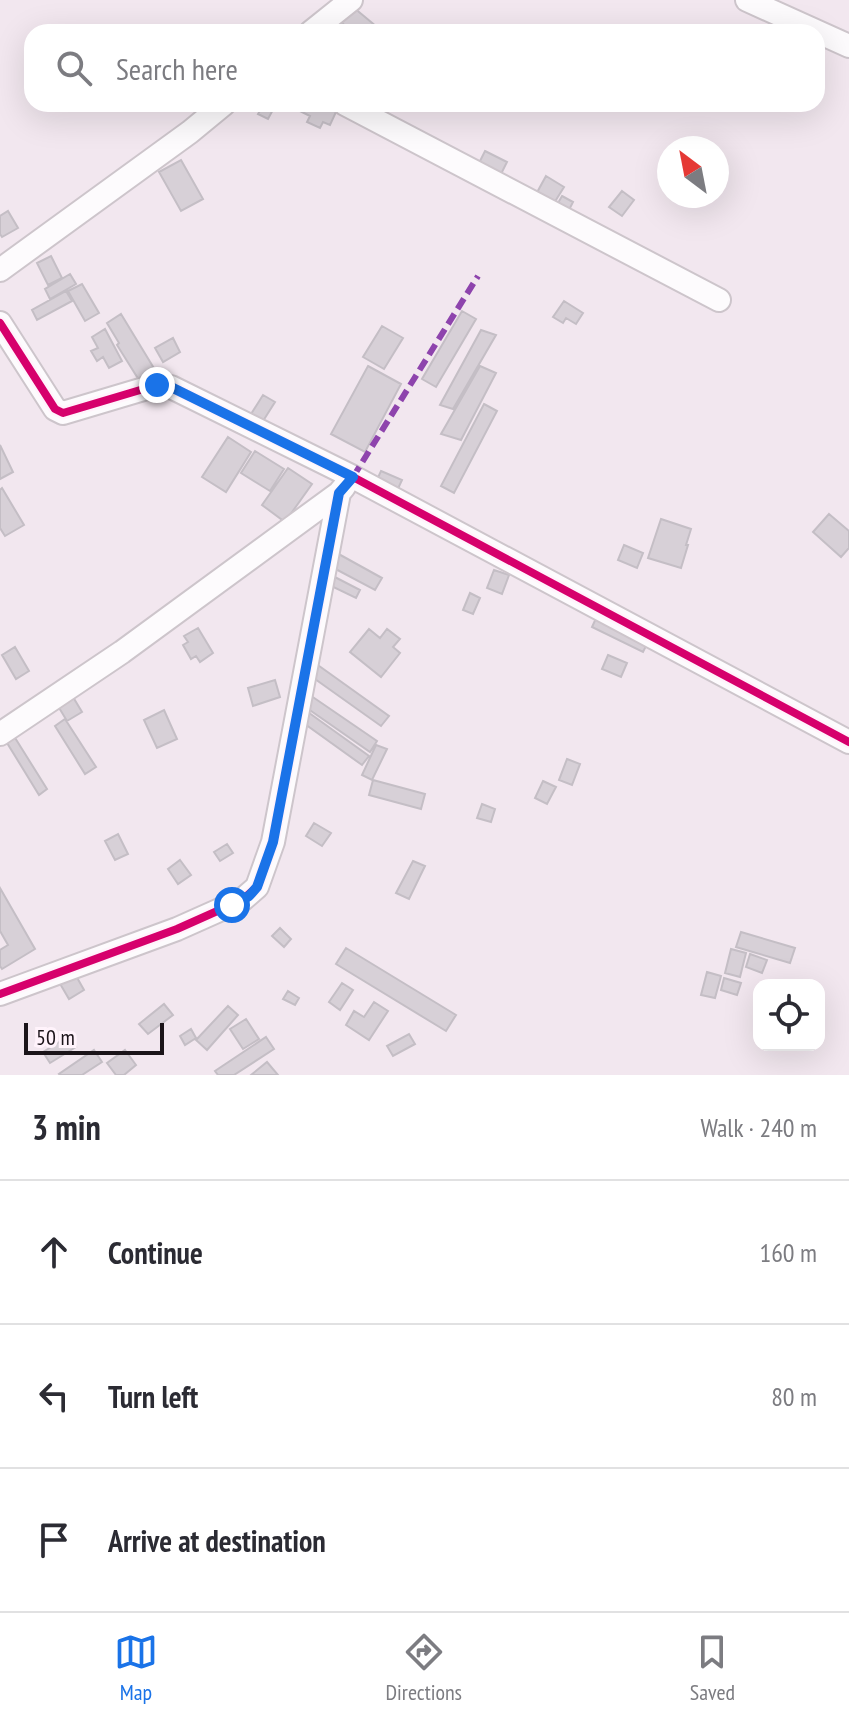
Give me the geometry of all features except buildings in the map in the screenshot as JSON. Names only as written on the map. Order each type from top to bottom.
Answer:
[{"type":"street","points":[[321,24],[351,0]]},
{"type":"street","points":[[747,0],[800,24]]},
{"type":"street","points":[[825,35],[849,46]]},
{"type":"street","points":[[0,270],[214,112]]},
{"type":"street","points":[[360,112],[719,300]]},
{"type":"street","points":[[0,323],[55,409],[63,413],[157,385],[171,387],[346,485],[849,742]]},
{"type":"street","points":[[0,734],[122,652],[346,485]]},
{"type":"street","points":[[0,994],[191,923],[242,900],[257,887],[273,842],[346,485]]},
{"type":"marked path","points":[[353,477],[478,276]]},
{"type":"cycle path","points":[[0,323],[55,409],[63,413],[157,385],[171,387],[353,477],[849,742]]},
{"type":"cycle path","points":[[0,994],[177,929],[242,900],[257,887],[273,842],[339,493]]},
{"type":"route","points":[[157,385],[171,387],[353,477],[339,493],[273,842],[255,891],[232,905]]}]
